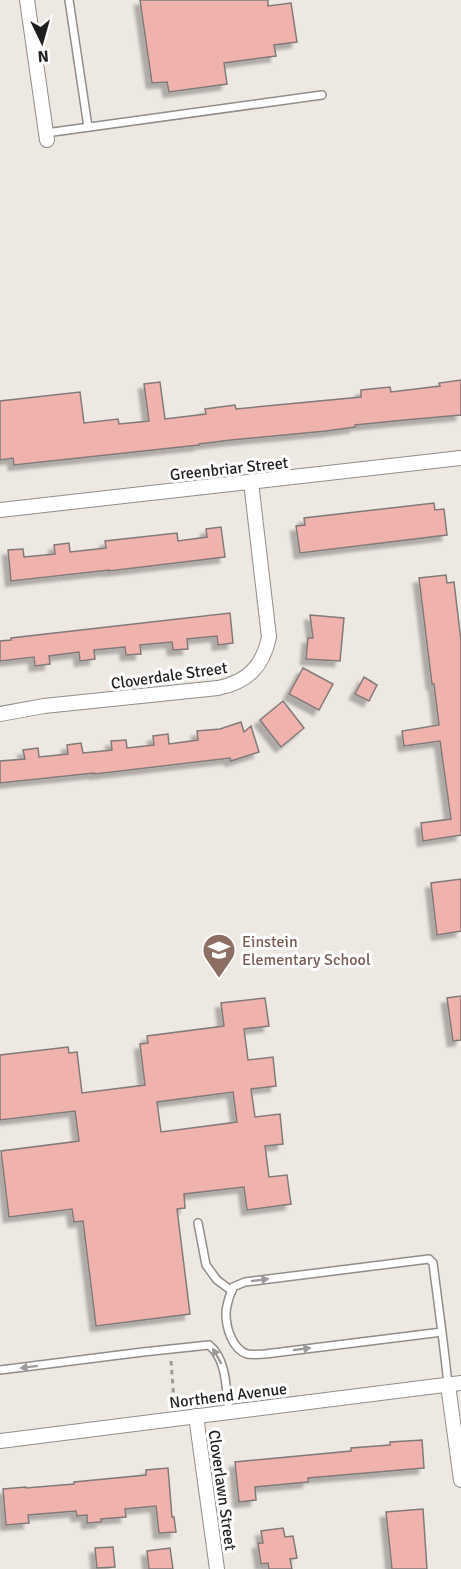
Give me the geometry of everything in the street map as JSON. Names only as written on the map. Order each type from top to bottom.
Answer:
[{"type":"street","points":[[27,0],[47,137]]},
{"type":"street","name":"Greenbriar Street","points":[[0,510],[461,458]]},
{"type":"street","name":"Cloverdale Street","points":[[0,714],[44,706],[218,688],[238,682],[248,675],[260,663],[267,650],[269,637],[252,482]]},
{"type":"street","points":[[455,1384],[461,1480]]},
{"type":"street","name":"Northend Avenue","points":[[0,1441],[455,1384]]},
{"type":"street","name":"Cloverlawn Street","points":[[196,1416],[217,1569]]},
{"type":"lane","points":[[69,0],[88,127]]},
{"type":"lane","points":[[47,137],[88,127],[322,95]]},
{"type":"lane","points":[[198,1223],[206,1265],[217,1280],[232,1291]]},
{"type":"lane","points":[[442,1332],[266,1354],[247,1354],[233,1341],[228,1327],[226,1317],[228,1299],[233,1287],[245,1282],[429,1259],[433,1263],[442,1332],[455,1384]]},
{"type":"lane","points":[[0,1370],[209,1345],[216,1350],[221,1361],[229,1412]]},
{"type":"path","points":[[171,1375],[174,1401]]},
{"type":"building","points":[[140,0],[268,0],[268,6],[291,3],[297,42],[274,45],[276,56],[224,63],[227,84],[169,92],[167,82],[152,83]]},
{"type":"building","points":[[461,380],[461,415],[355,425],[355,427],[326,431],[14,465],[13,458],[0,460],[0,401],[80,392],[84,423],[118,419],[119,424],[149,421],[144,384],[160,382],[165,419],[206,414],[205,409],[235,405],[236,409],[361,397],[361,390],[390,387],[391,392],[440,386],[439,383]]},
{"type":"building","points":[[434,503],[435,510],[444,509],[447,535],[300,553],[296,526],[305,525],[304,518]]},
{"type":"building","points":[[221,527],[225,557],[11,581],[8,550],[23,549],[24,557],[55,554],[54,545],[69,543],[70,552],[106,548],[105,541],[177,533],[178,541],[207,537],[206,529]]},
{"type":"building","points":[[446,575],[447,583],[454,582],[461,641],[461,835],[423,841],[421,823],[451,819],[440,741],[404,746],[402,731],[439,725],[419,578]]},
{"type":"building","points":[[230,613],[233,643],[218,645],[217,636],[187,639],[188,649],[173,650],[172,642],[140,645],[141,654],[126,655],[125,647],[94,650],[95,659],[80,661],[79,652],[49,656],[50,664],[35,666],[34,657],[0,661],[0,641],[11,640],[11,638]]},
{"type":"building","points":[[310,615],[344,618],[340,661],[306,659],[308,638],[313,638]]},
{"type":"building","points":[[303,668],[333,684],[319,710],[289,694]]},
{"type":"building","points":[[364,677],[377,685],[369,701],[355,694]]},
{"type":"building","points":[[283,701],[304,728],[281,747],[260,720]]},
{"type":"building","points":[[241,722],[244,732],[251,726],[259,752],[231,761],[230,758],[0,783],[0,761],[25,759],[23,750],[38,748],[39,757],[68,754],[67,745],[81,743],[83,753],[112,750],[111,741],[126,740],[127,748],[154,745],[153,736],[168,734],[169,744],[198,740],[197,731],[220,729]]},
{"type":"building","points":[[461,879],[461,931],[437,935],[431,883]]},
{"type":"building","points":[[461,996],[461,1040],[453,1041],[447,998]]},
{"type":"building","points":[[265,998],[269,1026],[244,1029],[248,1060],[273,1057],[276,1086],[251,1089],[255,1117],[280,1114],[283,1144],[265,1146],[269,1177],[287,1175],[291,1204],[247,1210],[244,1187],[184,1194],[185,1208],[177,1209],[190,1314],[96,1326],[83,1221],[74,1222],[72,1209],[9,1217],[1,1151],[79,1141],[75,1111],[0,1120],[0,1055],[68,1047],[69,1053],[77,1052],[82,1093],[145,1085],[140,1044],[148,1043],[147,1036],[224,1026],[221,1003]],"holes":[[[233,1092],[237,1122],[161,1132],[157,1102]]]},
{"type":"building","points":[[422,1440],[424,1468],[308,1478],[308,1482],[255,1487],[256,1500],[239,1502],[235,1462],[351,1451],[351,1448]]},
{"type":"building","points":[[168,1468],[172,1517],[174,1517],[176,1532],[159,1533],[156,1506],[125,1509],[126,1517],[101,1519],[101,1522],[87,1523],[87,1515],[77,1516],[76,1511],[28,1515],[29,1523],[6,1525],[3,1489],[74,1484],[74,1482],[146,1475],[146,1470]]},
{"type":"building","points":[[423,1509],[427,1569],[392,1569],[386,1512]]},
{"type":"building","points":[[283,1528],[285,1537],[293,1536],[297,1558],[290,1559],[292,1569],[269,1569],[268,1563],[261,1564],[258,1543],[263,1543],[261,1531]]},
{"type":"building","points":[[113,1547],[115,1567],[97,1568],[95,1548]]},
{"type":"building","points":[[170,1548],[173,1569],[149,1569],[147,1551]]},
{"type":"place","name":"Einstein Elementary School","points":[[219,979]]}]
